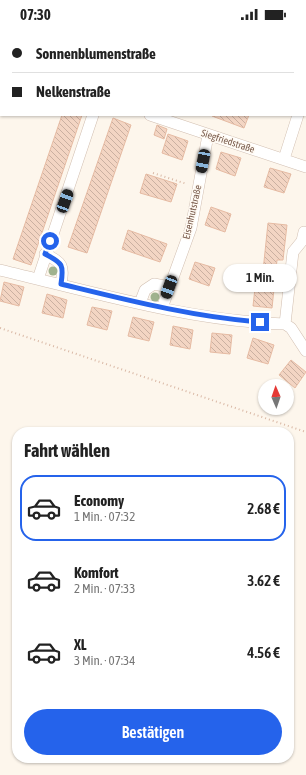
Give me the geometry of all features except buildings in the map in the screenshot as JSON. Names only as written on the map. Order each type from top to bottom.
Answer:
[{"type":"street","points":[[38,279],[45,254],[79,160],[93,116]]},
{"type":"street","name":"Siegfriedstraße","points":[[153,116],[306,167]]},
{"type":"street","points":[[284,159],[298,116]]},
{"type":"street","name":"Eisenhutstraße","points":[[162,308],[191,228],[208,135]]},
{"type":"street","points":[[285,324],[293,252],[302,245],[304,232]]},
{"type":"street","points":[[45,254],[58,260],[63,270],[61,284]]},
{"type":"street","points":[[0,270],[162,308],[227,319],[285,324],[291,328],[306,351]]},
{"type":"street","points":[[140,303],[145,290],[154,284],[169,287]]},
{"type":"path","points":[[153,173],[198,187]]},
{"type":"path","points":[[0,328],[291,427]]},
{"type":"path","points":[[294,428],[306,432]]},
{"type":"route","points":[[50,241],[45,254],[58,260],[63,270],[61,284],[162,308],[227,319],[260,322]]}]
